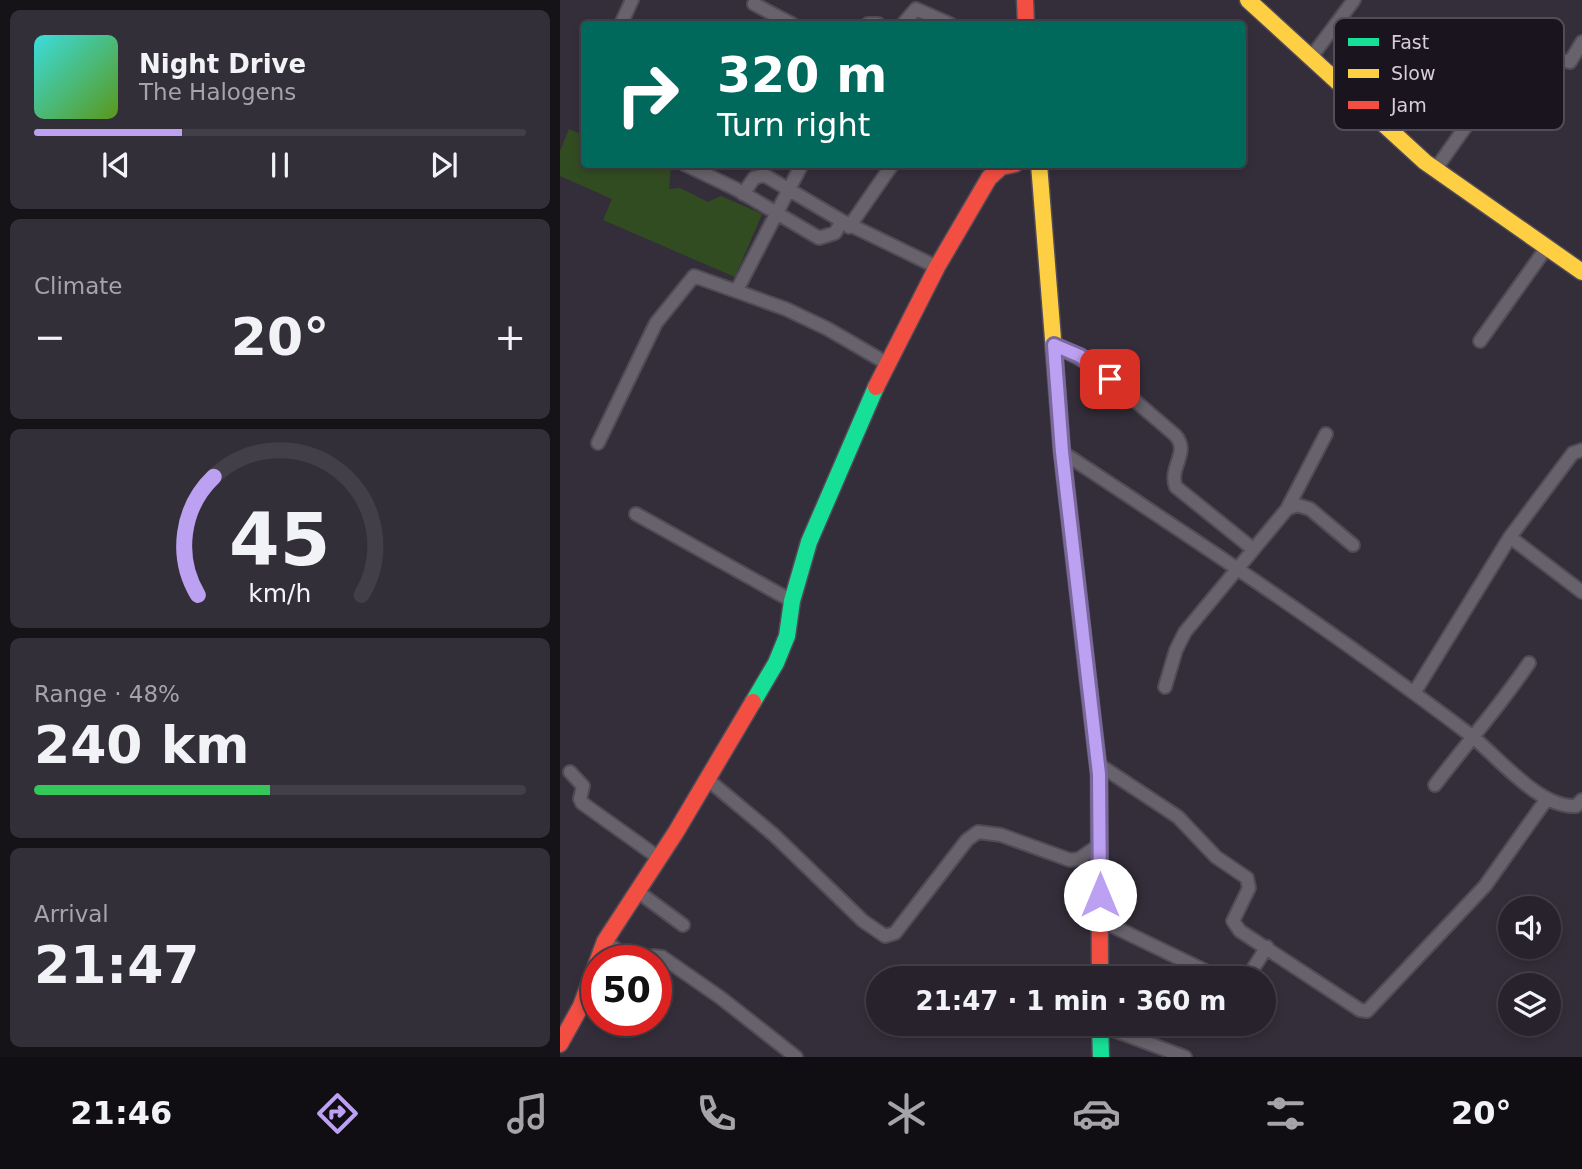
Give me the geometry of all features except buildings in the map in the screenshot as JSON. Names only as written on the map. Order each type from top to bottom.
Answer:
[{"type":"street","points":[[622,21],[632,0]]},
{"type":"street","points":[[1025,0],[1026,21]]},
{"type":"street","points":[[1248,0],[1312,56],[1334,80]]},
{"type":"street","points":[[1340,18],[1354,0]]},
{"type":"street","points":[[754,4],[786,21]]},
{"type":"street","points":[[906,21],[916,9],[943,21]]},
{"type":"street","points":[[1312,56],[1334,27]]},
{"type":"street","points":[[1564,61],[1570,62],[1582,42]]},
{"type":"street","points":[[1388,130],[1434,170],[1582,272]]},
{"type":"street","points":[[1434,170],[1466,130]]},
{"type":"street","points":[[692,168],[820,238],[835,233],[846,224],[889,168]]},
{"type":"street","points":[[737,290],[779,215],[800,168]]},
{"type":"street","points":[[560,1044],[581,1006],[605,941],[659,858],[780,656],[787,636],[792,601],[824,503],[888,364],[937,267],[989,177],[1000,168]]},
{"type":"street","points":[[1039,168],[1062,452],[1098,764],[1100,966]]},
{"type":"street","points":[[743,194],[761,174],[846,224],[937,267]]},
{"type":"street","points":[[1480,341],[1547,247]]},
{"type":"street","points":[[598,443],[656,323],[694,276],[737,290],[828,329],[888,364]]},
{"type":"street","points":[[1054,345],[1098,369],[1181,441],[1182,451],[1173,477],[1176,487],[1253,549]]},
{"type":"street","points":[[1165,687],[1176,650],[1185,632],[1287,509],[1326,434]]},
{"type":"street","points":[[1414,693],[1510,537],[1573,453],[1582,450]]},
{"type":"street","points":[[1062,452],[1238,568],[1414,693],[1472,736],[1546,800],[1567,806],[1576,806],[1582,800]]},
{"type":"street","points":[[1287,509],[1297,505],[1310,509],[1353,545]]},
{"type":"street","points":[[636,514],[792,601]]},
{"type":"street","points":[[1510,537],[1582,592]]},
{"type":"street","points":[[1435,785],[1472,736],[1497,710],[1529,663]]},
{"type":"street","points":[[1098,764],[1178,817],[1216,857],[1247,878],[1249,888],[1233,921],[1240,931],[1352,1006],[1367,1011],[1485,886],[1546,800]]},
{"type":"street","points":[[570,772],[583,786],[580,799],[582,803],[659,858]]},
{"type":"street","points":[[707,779],[774,835],[863,921],[885,936],[895,933],[968,840],[978,832],[1001,835],[1070,860],[1079,859],[1099,845]]},
{"type":"street","points":[[637,891],[683,925]]},
{"type":"street","points":[[1100,920],[1195,966]]},
{"type":"street","points":[[605,941],[610,945]]},
{"type":"street","points":[[1255,966],[1267,947]]},
{"type":"street","points":[[672,964],[796,1057]]},
{"type":"street","points":[[1100,1036],[1101,1057]]},
{"type":"street","points":[[1131,1036],[1185,1057]]},
{"type":"green space","points":[[569,129],[581,134],[581,168],[671,168],[669,189],[680,188],[708,202],[721,196],[762,214],[735,277],[603,220],[612,199],[560,176],[560,151]]},
{"type":"traffic: fast","points":[[753,702],[776,663],[787,636],[792,601],[809,542],[876,387]]},
{"type":"traffic: fast","points":[[1100,1036],[1101,1057]]},
{"type":"traffic: slow","points":[[1248,0],[1334,79]]},
{"type":"traffic: slow","points":[[1390,130],[1425,162],[1582,272]]},
{"type":"traffic: slow","points":[[1039,168],[1062,452],[1088,680]]},
{"type":"traffic: jam","points":[[1025,0],[1026,21]]},
{"type":"traffic: jam","points":[[876,387],[937,267],[989,178],[1000,168]]},
{"type":"traffic: jam","points":[[1088,680],[1099,774],[1100,966]]},
{"type":"traffic: jam","points":[[560,1044],[581,1006],[605,941],[676,832],[753,702]]},
{"type":"route","points":[[1100,895],[1099,774],[1062,452],[1054,345],[1080,356],[1110,379]]}]
